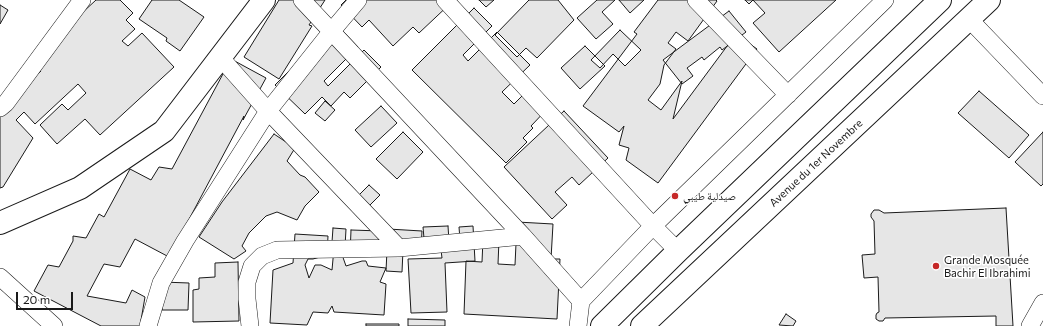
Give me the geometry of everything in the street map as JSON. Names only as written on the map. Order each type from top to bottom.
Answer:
[{"type":"main road","points":[[0,223],[80,188],[164,131],[264,0]]},
{"type":"main road","points":[[602,326],[678,251],[940,0]]},
{"type":"main road","name":"Avenue du 1er Novembre","points":[[642,326],[989,0]]},
{"type":"street","points":[[0,108],[6,103],[82,0]]},
{"type":"street","points":[[302,0],[523,236],[581,301]]},
{"type":"street","points":[[148,326],[161,283],[185,241],[268,111],[358,0]]},
{"type":"street","points":[[445,0],[678,251]]},
{"type":"street","points":[[696,0],[788,95]]},
{"type":"street","points":[[578,326],[581,301],[654,226],[885,0]]},
{"type":"street","points":[[969,19],[1043,96]]},
{"type":"street","points":[[220,57],[268,111],[399,248]]},
{"type":"street","points":[[250,326],[247,282],[252,266],[262,256],[277,250],[399,248],[523,236]]},
{"type":"street","points":[[0,277],[54,326]]},
{"type":"street","points":[[1030,326],[1043,303]]},
{"type":"building","points":[[96,0],[120,0],[133,13],[126,20],[135,29],[122,41],[128,46],[142,33],[174,67],[100,135],[85,119],[57,144],[40,125],[62,104],[68,110],[86,93],[78,84],[35,124],[24,112],[16,120],[33,138],[3,187],[0,188],[0,105],[14,96],[41,71],[31,60]]},
{"type":"building","points":[[152,0],[179,0],[204,17],[180,51],[166,41],[167,38],[139,19]]},
{"type":"building","points":[[279,0],[325,0],[309,25],[312,26],[279,79],[244,57]]},
{"type":"building","points":[[346,0],[453,1],[419,33],[413,27],[393,46],[369,20],[362,27],[341,5]]},
{"type":"building","points":[[479,0],[494,0],[486,7]]},
{"type":"building","points":[[529,0],[558,0],[574,20],[537,58],[526,48],[517,57],[495,35]]},
{"type":"building","points":[[597,0],[615,0],[602,12],[613,24],[596,39],[577,18]]},
{"type":"building","points":[[619,0],[644,0],[630,13]]},
{"type":"building","points":[[658,0],[717,1],[688,41],[676,32],[668,43],[676,49],[664,65],[660,84],[648,100],[661,110],[682,81],[673,119],[736,34],[757,49],[658,183],[626,160],[629,148],[619,145],[624,126],[619,132],[583,106],[637,34],[634,32]]},
{"type":"building","points":[[745,0],[753,0],[749,4]]},
{"type":"building","points":[[753,0],[836,0],[779,52],[753,23],[765,13]]},
{"type":"building","points":[[0,5],[8,10],[0,24]]},
{"type":"building","points":[[474,8],[492,26],[463,55],[468,61],[497,32],[530,65],[502,92],[514,104],[530,88],[549,107],[531,126],[533,128],[523,138],[527,142],[506,163],[412,70]]},
{"type":"building","points":[[729,11],[746,32],[722,50],[720,47],[704,60],[702,57],[687,68],[693,76],[682,84],[663,60]]},
{"type":"building","points":[[336,24],[358,47],[324,81],[328,86],[364,50],[381,67],[350,98],[344,92],[331,106],[322,97],[305,114],[275,85]]},
{"type":"building","points":[[620,30],[641,50],[625,66],[613,54],[600,68],[591,60]]},
{"type":"building","points":[[585,46],[605,66],[580,89],[561,68]]},
{"type":"building","points":[[231,59],[266,78],[243,120],[244,116],[169,257],[135,239],[120,267],[104,264],[87,296],[126,303],[132,290],[145,297],[140,326],[101,326],[34,291],[48,265],[59,267],[73,241],[73,236],[86,238],[99,214],[104,217],[130,169],[151,180],[159,167],[172,169]]},
{"type":"building","points":[[979,91],[1029,135],[1009,158],[958,113]]},
{"type":"building","points":[[325,101],[335,110],[325,121],[315,113]]},
{"type":"building","points":[[381,106],[397,123],[371,147],[355,130]]},
{"type":"building","points":[[564,111],[608,158],[579,185],[572,177],[555,192],[567,205],[552,219],[504,167]]},
{"type":"building","points":[[403,132],[423,152],[397,179],[376,159]]},
{"type":"building","points":[[1043,132],[1043,184],[1041,186],[1015,162]]},
{"type":"building","points":[[274,134],[295,148],[287,161],[319,192],[305,206],[297,220],[277,212],[266,216],[249,233],[242,246],[246,251],[234,259],[199,237],[222,202]]},
{"type":"building","points":[[369,185],[380,195],[368,207],[357,197]]},
{"type":"building","name":"Grande Mosquée Bachir El Ibrahimi","points":[[1006,208],[1013,326],[996,326],[996,316],[885,318],[883,321],[876,319],[876,315],[879,312],[878,277],[864,278],[862,255],[875,254],[874,221],[871,217],[874,210],[879,210],[884,213]]},
{"type":"building","points":[[517,222],[553,224],[551,259],[560,259],[557,319],[464,314],[466,261],[482,262],[483,239],[499,240],[498,264],[515,265]]},
{"type":"building","points":[[448,226],[449,241],[460,240],[459,227],[473,226],[475,261],[445,263],[447,312],[411,313],[408,259],[442,258],[441,250],[425,250],[423,227]]},
{"type":"building","points":[[333,228],[346,229],[345,247],[340,249],[346,266],[366,261],[368,266],[386,268],[380,282],[386,284],[384,315],[334,312],[332,306],[328,313],[313,312],[307,325],[270,323],[273,270],[293,263],[295,234],[328,236],[327,255],[308,259],[305,265],[309,278],[315,265],[321,265],[332,270],[334,248],[332,242]]},
{"type":"building","points":[[388,229],[422,231],[421,251],[403,250],[402,272],[386,271]]},
{"type":"building","points":[[351,230],[381,231],[380,256],[350,255]]},
{"type":"building","points":[[238,262],[239,321],[193,322],[193,290],[199,289],[199,278],[215,277],[215,263]]},
{"type":"building","points":[[162,282],[189,283],[188,310],[162,310]]},
{"type":"building","points":[[786,314],[796,321],[793,326],[779,325]]},
{"type":"building","points":[[408,319],[445,320],[445,326],[408,326]]},
{"type":"building","points":[[366,324],[399,324],[399,326],[366,326]]},
{"type":"place","name":"صيدلية طيبي","points":[[675,196]]},
{"type":"place","name":"Grande Mosquée Bachir El Ibrahimi","points":[[936,266]]}]
